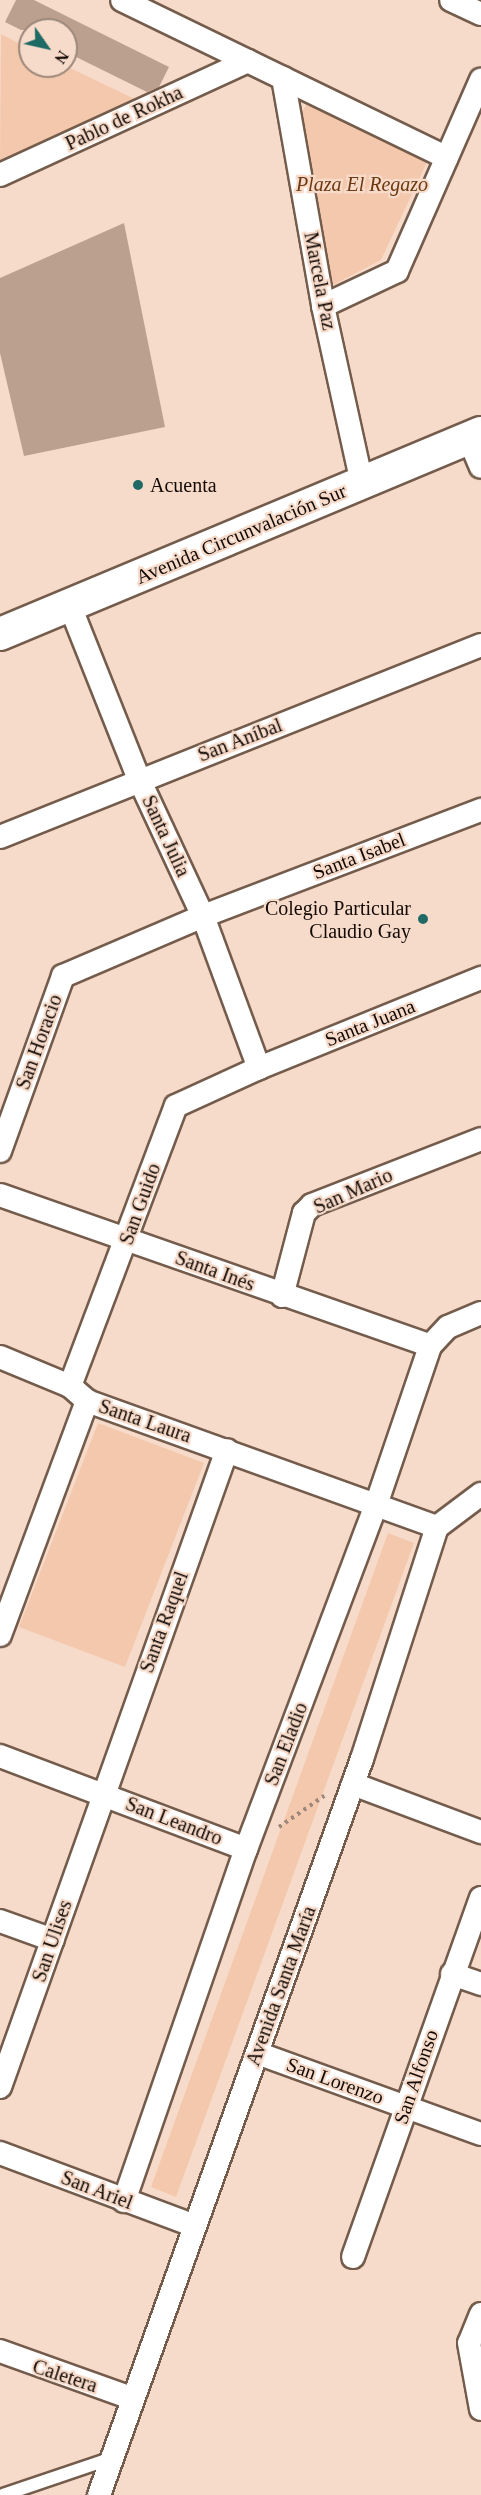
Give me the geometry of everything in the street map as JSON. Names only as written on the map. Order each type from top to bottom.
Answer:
[{"type":"main road","name":"Avenida Circunvalación Sur","points":[[0,634],[362,484],[477,446]]},
{"type":"street","points":[[122,0],[447,158]]},
{"type":"street","points":[[451,0],[481,14]]},
{"type":"street","name":"Pablo de Rokha","points":[[0,175],[248,61]]},
{"type":"street","name":"Marcela Paz","points":[[283,78],[323,306],[362,484]]},
{"type":"street","points":[[323,306],[397,271],[481,80]]},
{"type":"street","name":"Santa Julia","points":[[70,606],[139,779],[203,916],[259,1068]]},
{"type":"street","name":"San Aníbal","points":[[0,837],[139,779],[481,645]]},
{"type":"street","name":"Santa Isabel","points":[[203,916],[481,810]]},
{"type":"street","name":"San Horacio","points":[[0,1150],[63,976],[203,916]]},
{"type":"street","name":"Santa Juana","points":[[259,1068],[481,978]]},
{"type":"street","name":"San Guido","points":[[78,1394],[127,1239],[176,1106],[259,1068]]},
{"type":"street","name":"San Mario","points":[[282,1296],[304,1213],[312,1205],[481,1139]]},
{"type":"street","name":"Santa Inés","points":[[0,1195],[282,1296],[430,1346]]},
{"type":"street","name":"San Eladio","points":[[124,2201],[246,1848],[376,1505],[430,1346],[448,1327],[481,1313]]},
{"type":"street","points":[[0,1357],[78,1394]]},
{"type":"street","name":"Santa Laura","points":[[0,1635],[78,1394],[437,1527]]},
{"type":"street","name":"Santa Raquel","points":[[102,1793],[227,1450]]},
{"type":"street","points":[[437,1527],[481,1494]]},
{"type":"street","name":"Avenida Santa María","points":[[99,2495],[131,2398],[195,2226],[352,1784],[437,1527]]},
{"type":"street","name":"San Leandro","points":[[0,1756],[246,1848]]},
{"type":"street","points":[[352,1784],[481,1832]]},
{"type":"street","name":"San Ulises","points":[[0,2087],[53,1940],[102,1793]]},
{"type":"street","name":"San Alfonso","points":[[353,2257],[481,1898]]},
{"type":"street","points":[[0,1921],[53,1940]]},
{"type":"street","points":[[452,1974],[481,1984]]},
{"type":"street","name":"San Lorenzo","points":[[257,2053],[481,2134]]},
{"type":"street","name":"San Ariel","points":[[0,2153],[195,2226]]},
{"type":"street","points":[[481,2314],[469,2343],[481,2409]]},
{"type":"street","name":"Caletera","points":[[0,2351],[131,2398]]},
{"type":"lane","points":[[3,2495],[112,2458]]},
{"type":"path","points":[[246,1848],[333,1790],[352,1784]]},
{"type":"green space","points":[[1,34],[18,43],[18,78],[78,78],[78,72],[141,102],[0,164]]},
{"type":"green space","name":"Plaza El Regazo","points":[[307,103],[428,160],[381,260],[329,287],[299,118]]},
{"type":"green space","points":[[98,1423],[204,1463],[125,1667],[19,1627]]},
{"type":"green space","points":[[388,1533],[414,1543],[176,2197],[151,2187]]},
{"type":"building","points":[[16,0],[34,0],[70,18],[18,18],[18,28],[5,22]]},
{"type":"building","points":[[78,22],[169,67],[159,87],[147,92],[78,58]]},
{"type":"building","points":[[124,223],[165,427],[24,456],[0,353],[0,278]]},
{"type":"place","name":"Acuenta","points":[[138,485]]},
{"type":"place","name":"Colegio Particular Claudio Gay","points":[[423,919]]}]
